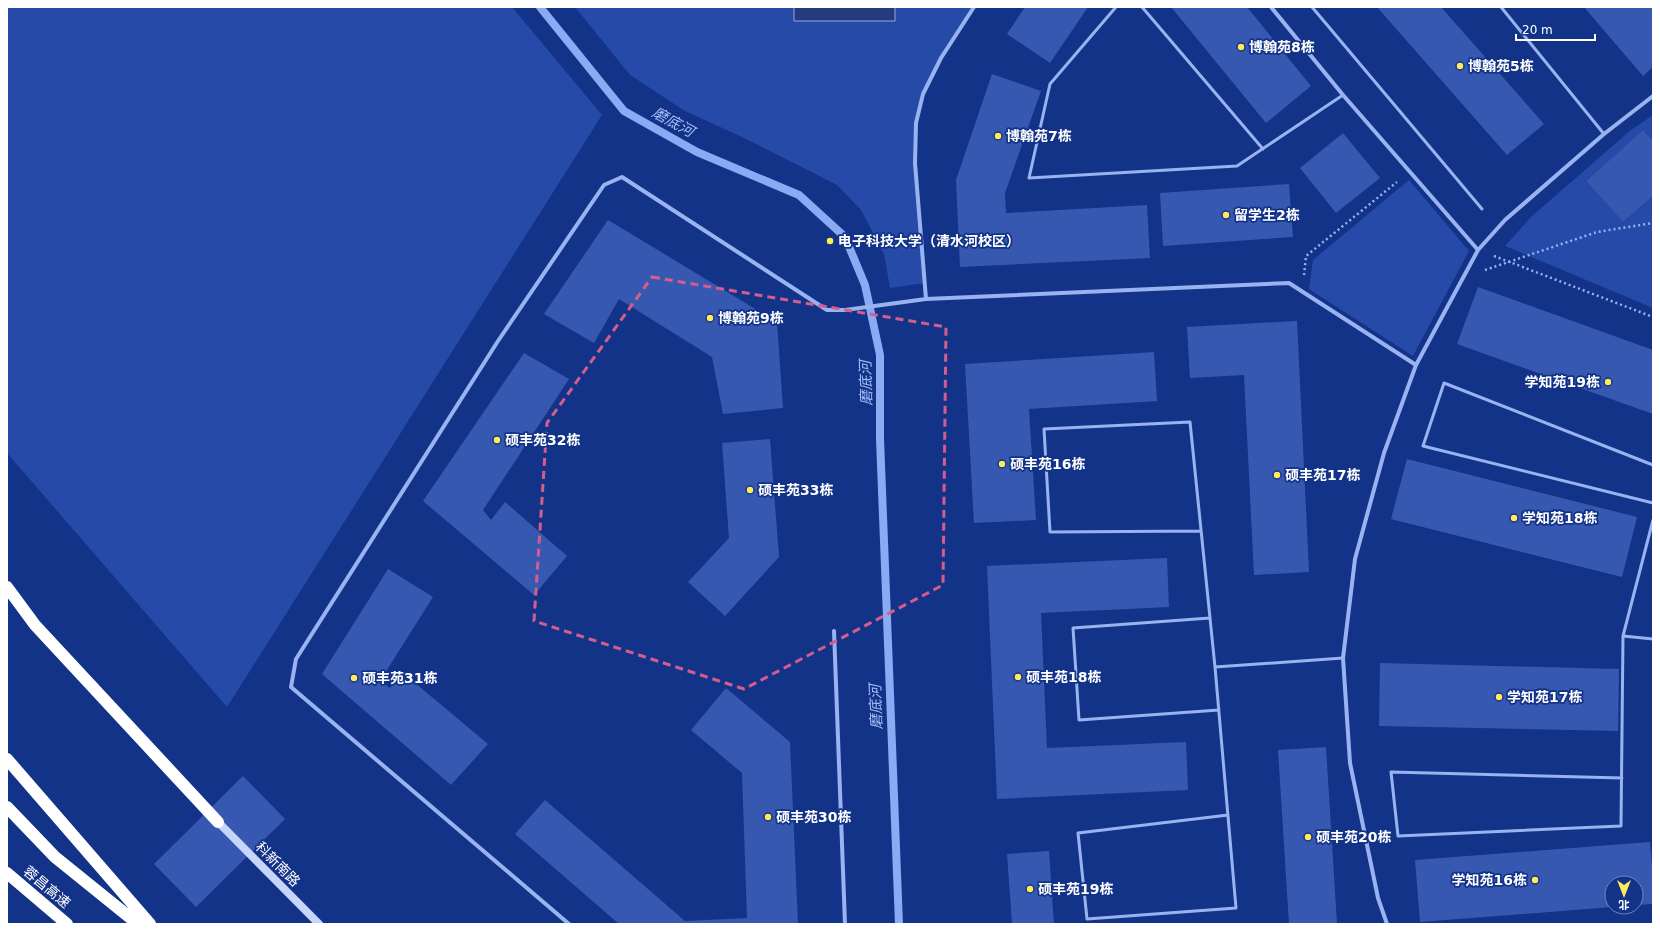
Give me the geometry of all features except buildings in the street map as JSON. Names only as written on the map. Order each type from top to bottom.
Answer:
[{"type":"highway","points":[[7,587],[35,625]]},
{"type":"highway","points":[[7,597],[35,625],[218,822]]},
{"type":"highway","points":[[7,759],[150,924]]},
{"type":"highway","points":[[7,807],[55,857],[138,924]]},
{"type":"highway","name":"蓉昌高速","points":[[7,873],[67,924]]},
{"type":"main road","name":"科新南路","points":[[218,822],[320,924]]},
{"type":"street","points":[[926,299],[915,163],[916,123],[923,94],[940,58],[974,7]]},
{"type":"street","points":[[1271,7],[1343,95],[1478,250]]},
{"type":"street","points":[[1387,924],[1378,898],[1350,763],[1343,658],[1355,559],[1384,452],[1416,364],[1478,250],[1505,220],[1604,134],[1653,96]]},
{"type":"street","points":[[569,924],[291,687],[296,659],[494,348],[604,185],[622,177],[827,310],[845,310],[926,299],[1289,284],[1416,364]]},
{"type":"street","points":[[834,631],[845,924]]},
{"type":"lane","points":[[1116,7],[1050,84],[1029,178],[1237,166],[1343,95]]},
{"type":"lane","points":[[1142,7],[1263,149]]},
{"type":"lane","points":[[1312,7],[1482,209]]},
{"type":"lane","points":[[1501,7],[1604,134]]},
{"type":"lane","points":[[1653,465],[1444,383],[1423,446],[1653,503]]},
{"type":"lane","points":[[1201,530],[1050,532],[1044,429],[1190,422],[1215,667],[1219,710],[1236,908],[1087,919],[1078,833],[1228,815]]},
{"type":"lane","points":[[1622,778],[1391,772],[1398,836],[1621,826],[1622,778],[1623,636],[1653,520]]},
{"type":"lane","points":[[1210,618],[1073,628],[1079,720],[1219,710]]},
{"type":"lane","points":[[1623,636],[1653,639]]},
{"type":"lane","points":[[1215,667],[1343,658]]},
{"type":"path","points":[[1302,292],[1306,256],[1410,172]]},
{"type":"path","points":[[1464,277],[1597,232],[1653,223]]},
{"type":"path","points":[[1478,250],[1653,317]]},
{"type":"highlighted area","points":[[652,277],[946,327],[943,585],[744,689],[534,621],[547,423]]},
{"type":"shaded area","points":[[7,7],[512,7],[602,115],[227,707],[7,453]]},
{"type":"shaded area","points":[[575,7],[974,7],[941,58],[923,94],[916,123],[915,163],[925,283],[890,288],[884,254],[861,210],[837,185],[742,137],[685,111],[630,75]]},
{"type":"shaded area","points":[[794,7],[895,7],[895,21],[794,21]]},
{"type":"shaded area","points":[[1653,115],[1653,141],[1643,130],[1586,181],[1623,222],[1653,196],[1653,308],[1505,246],[1532,216],[1631,130]]},
{"type":"shaded area","points":[[1409,180],[1469,251],[1413,356],[1309,289],[1313,260]]},
{"type":"waterway","name":"磨底河","points":[[540,7],[624,111],[697,152],[799,195],[845,237],[865,285],[880,355],[880,439],[899,924]]},
{"type":"place","name":"博翰苑8栋","points":[[1241,47]]},
{"type":"place","name":"博翰苑5栋","points":[[1460,66]]},
{"type":"place","name":"博翰苑7栋","points":[[998,136]]},
{"type":"place","name":"留学生2栋","points":[[1226,215]]},
{"type":"place","name":"电子科技大学（清水河校区）","points":[[830,241]]},
{"type":"place","name":"博翰苑9栋","points":[[710,318]]},
{"type":"place","name":"学知苑19栋","points":[[1608,382]]},
{"type":"place","name":"硕丰苑32栋","points":[[497,440]]},
{"type":"place","name":"硕丰苑16栋","points":[[1002,464]]},
{"type":"place","name":"硕丰苑17栋","points":[[1277,475]]},
{"type":"place","name":"硕丰苑33栋","points":[[750,490]]},
{"type":"place","name":"学知苑18栋","points":[[1514,518]]},
{"type":"place","name":"硕丰苑18栋","points":[[1018,677]]},
{"type":"place","name":"硕丰苑31栋","points":[[354,678]]},
{"type":"place","name":"学知苑17栋","points":[[1499,697]]},
{"type":"place","name":"硕丰苑30栋","points":[[768,817]]},
{"type":"place","name":"硕丰苑20栋","points":[[1308,837]]},
{"type":"place","name":"学知苑16栋","points":[[1535,880]]},
{"type":"place","name":"硕丰苑19栋","points":[[1030,889]]}]
